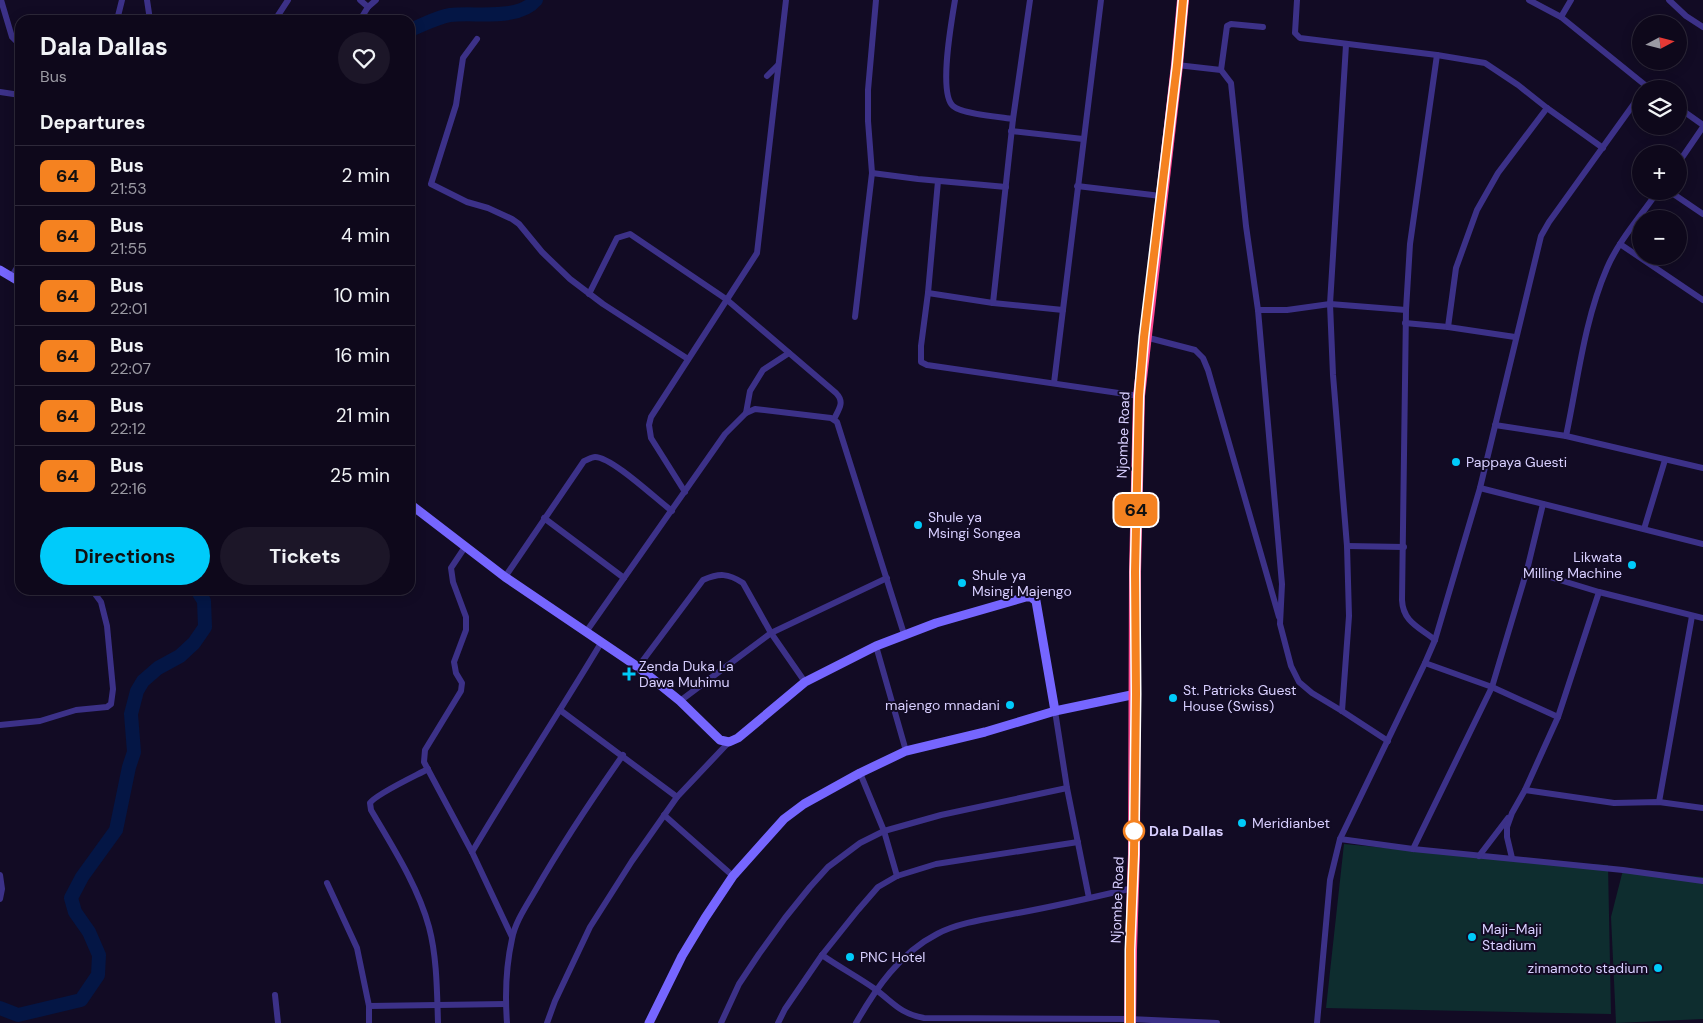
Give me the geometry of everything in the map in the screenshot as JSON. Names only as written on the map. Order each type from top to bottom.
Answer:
[{"type":"highway","name":"Njombe Road","points":[[1130,1021],[1139,396],[1144,337],[1177,65],[1183,0]]},
{"type":"street","points":[[1,0],[12,37],[15,41]]},
{"type":"street","points":[[119,15],[122,0]]},
{"type":"street","points":[[147,0],[149,15]]},
{"type":"street","points":[[278,15],[288,0]]},
{"type":"street","points":[[360,0],[368,7]]},
{"type":"street","points":[[363,15],[376,0]]},
{"type":"street","points":[[685,492],[651,438],[649,424],[651,417],[757,253],[786,0]]},
{"type":"street","points":[[855,317],[872,173],[868,90],[876,0]]},
{"type":"street","points":[[955,0],[946,69],[947,97],[956,108],[1013,119]]},
{"type":"street","points":[[993,303],[1011,132],[1030,0]]},
{"type":"street","points":[[1054,384],[1101,0]]},
{"type":"street","points":[[1297,0],[1296,36],[1300,38],[1485,63],[1603,148]]},
{"type":"street","points":[[1530,0],[1561,17],[1637,80]]},
{"type":"street","points":[[1561,17],[1571,0]]},
{"type":"street","points":[[1669,0],[1686,16],[1703,27]]},
{"type":"street","points":[[1221,70],[1227,26],[1231,24],[1264,27]]},
{"type":"street","points":[[477,39],[463,58],[456,105],[431,184],[467,202],[512,219],[519,224],[542,252],[570,279],[589,294],[688,359]]},
{"type":"street","points":[[1342,711],[1349,616],[1347,546],[1333,375],[1330,304],[1346,45]]},
{"type":"street","points":[[1435,640],[1409,620],[1402,611],[1405,323],[1410,244],[1437,55]]},
{"type":"street","points":[[767,76],[778,65]]},
{"type":"street","points":[[1177,65],[1221,70],[1227,77],[1232,89],[1246,226],[1258,310],[1282,584],[1280,624]]},
{"type":"street","points":[[0,92],[15,94]]},
{"type":"street","points":[[1316,1023],[1330,880],[1340,839],[1388,742],[1435,640],[1480,488],[1515,336],[1541,236],[1548,222],[1632,107]]},
{"type":"street","points":[[1448,326],[1456,268],[1477,210],[1498,174],[1548,108]]},
{"type":"street","points":[[1687,114],[1703,126],[1687,150]]},
{"type":"street","points":[[1011,132],[1083,139]]},
{"type":"street","points":[[872,173],[1006,187]]},
{"type":"street","points":[[938,181],[921,362],[926,365],[1139,396]]},
{"type":"street","points":[[1077,186],[1161,196]]},
{"type":"street","points":[[1566,436],[1590,318],[1607,268],[1620,244],[1652,200]]},
{"type":"street","points":[[1682,200],[1703,214]]},
{"type":"street","points":[[589,294],[617,238],[630,234],[726,300],[839,397],[841,406],[834,419]]},
{"type":"street","points":[[1620,244],[1703,300]]},
{"type":"street","points":[[0,270],[15,279]]},
{"type":"street","points":[[11,277],[15,271]]},
{"type":"street","points":[[928,293],[993,303],[1063,310]]},
{"type":"street","points":[[1258,310],[1287,310],[1330,304],[1406,310]]},
{"type":"street","points":[[1405,323],[1448,326],[1515,336]]},
{"type":"street","points":[[1144,337],[1195,350],[1202,358],[1208,370],[1291,666],[1299,682],[1312,694],[1342,711],[1388,742]]},
{"type":"street","points":[[746,413],[750,391],[763,370],[789,353]]},
{"type":"street","points":[[586,632],[725,434],[746,413],[760,409],[834,419],[839,426],[904,634]]},
{"type":"street","points":[[1495,425],[1566,436],[1703,468]]},
{"type":"street","points":[[505,577],[584,461],[595,457],[622,470],[672,511]]},
{"type":"street","points":[[1644,529],[1665,460]]},
{"type":"street","points":[[1480,488],[1703,544]]},
{"type":"street","points":[[1413,849],[1492,687],[1543,504]]},
{"type":"street","points":[[415,508],[505,577],[638,667],[680,701],[720,740],[729,742]]},
{"type":"street","points":[[544,518],[624,578]]},
{"type":"street","points":[[1347,546],[1404,547]]},
{"type":"street","points":[[465,547],[451,568],[453,582],[466,617],[466,630],[454,662],[456,673],[462,683],[461,691],[425,750],[424,762],[472,852],[512,937]]},
{"type":"street","points":[[1526,570],[1599,592],[1703,618]]},
{"type":"street","points":[[638,667],[703,580],[716,574],[735,578],[743,583],[771,633],[805,682]]},
{"type":"street","points":[[680,701],[771,633],[887,578]]},
{"type":"street","points":[[1479,856],[1512,813],[1525,790],[1558,717],[1599,592]]},
{"type":"street","points":[[0,725],[40,721],[76,710],[107,708],[111,704],[113,689],[111,659],[104,610],[96,595]]},
{"type":"street","points":[[547,1023],[555,1001],[590,927],[632,861],[677,797],[729,742],[748,731],[805,682],[876,646],[936,623],[1026,597],[1031,597],[1036,601],[1067,788],[1089,898]]},
{"type":"street","points":[[1659,802],[1692,616]]},
{"type":"street","points":[[472,852],[601,642]]},
{"type":"street","points":[[876,646],[906,751]]},
{"type":"street","points":[[1425,663],[1492,687],[1558,717]]},
{"type":"street","points":[[649,1023],[682,956],[733,876],[784,819],[804,804],[860,773],[906,751],[985,732],[1055,711],[1136,694]]},
{"type":"street","points":[[560,710],[677,797]]},
{"type":"street","points":[[507,1023],[506,1004],[512,937],[546,872],[623,755]]},
{"type":"street","points":[[428,769],[380,795],[370,804],[371,810],[401,862],[428,925],[433,943],[438,1023]]},
{"type":"street","points":[[860,773],[884,831],[897,876]]},
{"type":"street","points":[[721,1023],[739,984],[759,954],[828,867],[860,843],[884,831],[941,814],[1067,788]]},
{"type":"street","points":[[1525,790],[1614,803],[1659,802],[1703,808]]},
{"type":"street","points":[[1512,813],[1507,827],[1507,837],[1512,858]]},
{"type":"street","points":[[664,815],[733,876]]},
{"type":"street","points":[[1340,839],[1413,849],[1623,870],[1703,881]]},
{"type":"street","points":[[778,1023],[785,1009],[822,956],[858,910],[878,888],[897,876],[945,862],[1078,842]]},
{"type":"street","points":[[0,875],[2,889],[0,899]]},
{"type":"street","points":[[327,883],[357,948],[368,1006],[369,1023]]},
{"type":"street","points":[[856,1023],[876,990],[904,958],[937,934],[955,927],[1133,888]]},
{"type":"street","points":[[822,956],[876,990],[891,1004],[910,1015],[924,1018],[953,1021],[1217,1023]]},
{"type":"street","points":[[275,995],[278,1023]]},
{"type":"street","points":[[368,1006],[506,1004]]},
{"type":"green space","name":"Maji-Maji Stadium","points":[[1344,844],[1541,862],[1608,865],[1611,1014],[1326,1008]]},
{"type":"green space","name":"zimamoto stadium","points":[[1623,870],[1703,877],[1703,1019],[1616,1023],[1611,917]]},
{"type":"waterway","points":[[415,28],[450,15],[496,14],[519,11],[528,7],[536,0]]},
{"type":"waterway","points":[[0,1008],[18,1015],[81,1000],[98,975],[99,955],[89,932],[75,912],[71,898],[82,877],[116,830],[134,752],[131,714],[137,691],[143,681],[158,668],[180,656],[194,643],[205,627],[204,601],[200,595]]},
{"type":"bus line","name":"64","points":[[1130,1023],[1130,950],[1134,854],[1135,572],[1139,396],[1144,337],[1177,65],[1183,0]]},
{"type":"place","name":"Pappaya Guesti","points":[[1456,462]]},
{"type":"place","name":"Shule ya Msingi Songea","points":[[918,525]]},
{"type":"place","name":"Likwata Milling Machine","points":[[1632,565]]},
{"type":"place","name":"Shule ya Msingi Majengo","points":[[962,583]]},
{"type":"place","name":"Zenda Duka La Dawa Muhimu","points":[[629,674]]},
{"type":"place","name":"St. Patricks Guest House (Swiss)","points":[[1173,698]]},
{"type":"place","name":"majengo mnadani","points":[[1010,705]]},
{"type":"place","name":"Meridianbet","points":[[1242,823]]},
{"type":"place","name":"Dala Dallas","points":[[1134,831]]},
{"type":"place","name":"Maji-Maji Stadium","points":[[1472,937]]},
{"type":"place","name":"PNC Hotel","points":[[850,957]]},
{"type":"place","name":"zimamoto stadium","points":[[1658,968]]}]
